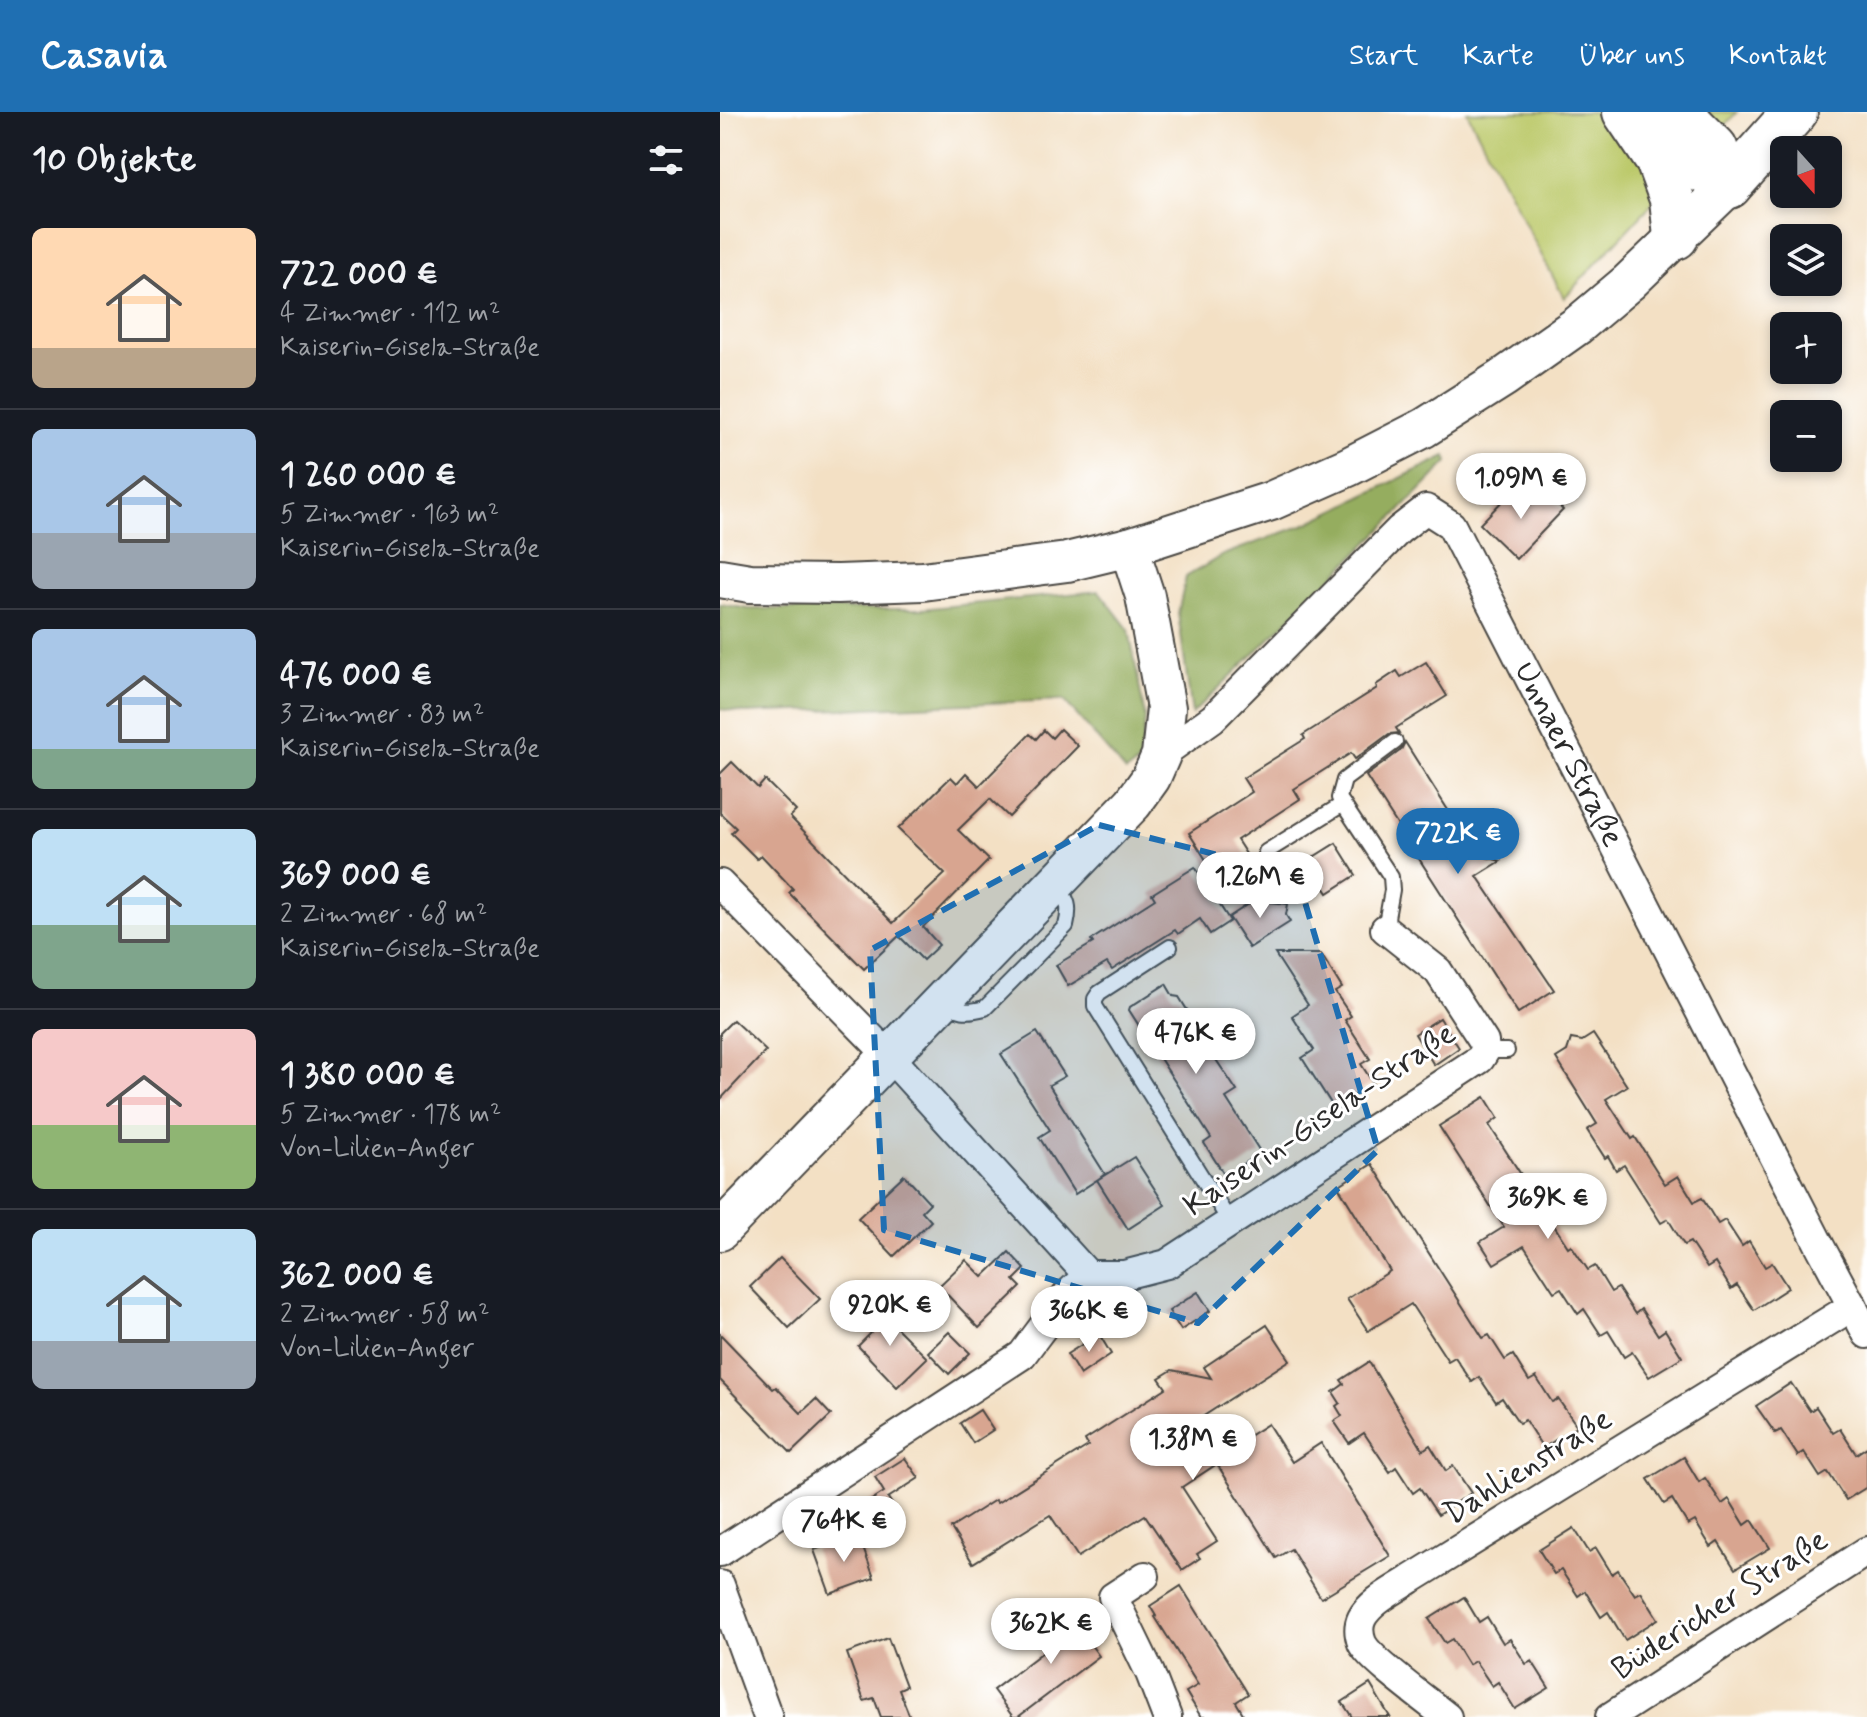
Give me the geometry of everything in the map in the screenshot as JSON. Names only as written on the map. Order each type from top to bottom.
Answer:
[{"type":"main road","points":[[1625,112],[1658,161],[1672,199],[1676,237]]},
{"type":"main road","points":[[1631,112],[1670,151],[1729,186]]},
{"type":"main road","points":[[1679,112],[1715,148],[1729,186]]},
{"type":"main road","points":[[720,578],[750,583],[923,581],[1067,562],[1129,547],[1271,501],[1348,467],[1424,428],[1578,325],[1629,282],[1729,186],[1795,112]]},
{"type":"main road","name":"Unnaer Straße","points":[[720,1231],[1056,884],[1133,803],[1151,778],[1161,755],[1166,708],[1145,596],[1129,547]]},
{"type":"street","name":"Unnaer Straße","points":[[1161,755],[1213,718],[1399,530],[1426,509],[1451,525],[1867,1334]]},
{"type":"street","points":[[720,884],[889,1056],[1088,1275],[1067,1295],[1022,1355],[720,1552]]},
{"type":"street","name":"Kaiserin-Gisela-Straße","points":[[1088,1275],[1124,1275],[1167,1264],[1496,1051],[1484,1042],[1438,971],[1385,929]]},
{"type":"street","name":"Dahlienstraße","points":[[1447,1717],[1363,1645],[1360,1621],[1371,1606],[1853,1306]]},
{"type":"street","name":"Büdericher Straße","points":[[1610,1717],[1867,1551]]},
{"type":"street","points":[[1145,1576],[1113,1597],[1150,1673],[1167,1717]]},
{"type":"street","points":[[720,1585],[768,1717]]},
{"type":"lane","points":[[1385,929],[1392,890],[1391,877],[1339,798],[1344,780],[1395,742]]},
{"type":"lane","points":[[1266,852],[1343,804]]},
{"type":"lane","points":[[1170,947],[1099,993],[1095,1006],[1230,1222]]},
{"type":"highlighted area","points":[[1099,825],[1297,875],[1378,1150],[1198,1323],[884,1230],[870,950]]},
{"type":"green space","points":[[1467,112],[1737,112],[1564,298]]},
{"type":"green space","points":[[1446,456],[1448,462],[1390,521],[1192,714],[1178,613],[1186,577],[1223,555],[1306,524]]},
{"type":"green space","points":[[1099,591],[1129,630],[1145,717],[1141,761],[1126,772],[1064,700],[745,713],[720,709],[720,604],[749,609],[921,609]]},
{"type":"building","points":[[1514,489],[1531,504],[1544,491],[1563,510],[1516,559],[1480,524]]},
{"type":"building","points":[[1426,662],[1447,696],[1396,728],[1399,733],[1389,734],[1355,759],[1351,753],[1294,789],[1300,799],[1237,840],[1246,854],[1215,874],[1189,833],[1252,792],[1243,778],[1305,739],[1303,735],[1377,688],[1376,685],[1397,671],[1401,677]]},
{"type":"building","points":[[1060,729],[1078,746],[1009,817],[990,799],[958,830],[989,860],[923,927],[939,945],[923,960],[899,936],[864,969],[789,893],[793,889],[761,855],[757,859],[731,833],[736,828],[720,813],[720,774],[732,762],[758,788],[765,780],[796,811],[790,817],[893,923],[945,874],[898,829],[951,777],[957,783],[966,773],[979,786],[1030,734],[1036,739],[1044,730],[1052,738]]},
{"type":"building","points":[[1405,742],[1453,818],[1442,825],[1458,850],[1501,861],[1477,876],[1554,990],[1518,1013],[1366,776],[1401,750]]},
{"type":"building","points":[[1336,843],[1356,875],[1328,893],[1307,861]]},
{"type":"building","points":[[1195,867],[1230,921],[1210,934],[1200,919],[1178,934],[1175,930],[1112,970],[1107,963],[1068,986],[1056,965],[1093,943],[1091,940],[1155,899],[1152,894]]},
{"type":"building","points":[[1266,893],[1271,902],[1288,904],[1286,915],[1290,922],[1249,948],[1229,917]]},
{"type":"building","points":[[1275,954],[1321,954],[1342,988],[1335,992],[1351,1016],[1345,1020],[1370,1059],[1361,1064],[1373,1083],[1334,1108],[1302,1058],[1314,1050],[1292,1016],[1308,1005]]},
{"type":"building","points":[[1166,984],[1173,996],[1179,997],[1189,1013],[1186,1015],[1237,1091],[1226,1098],[1261,1153],[1225,1176],[1204,1143],[1211,1138],[1129,1010]]},
{"type":"building","points":[[1440,1018],[1459,1048],[1434,1065],[1415,1034]]},
{"type":"building","points":[[733,1020],[766,1051],[720,1100],[720,1033]]},
{"type":"building","points":[[1037,1032],[1065,1076],[1049,1085],[1105,1174],[1075,1194],[1039,1137],[1050,1130],[1001,1054]]},
{"type":"building","points":[[1593,1034],[1627,1086],[1606,1099],[1665,1184],[1678,1176],[1694,1202],[1702,1198],[1718,1224],[1725,1220],[1742,1246],[1749,1241],[1765,1267],[1772,1263],[1788,1288],[1754,1310],[1737,1285],[1731,1289],[1715,1263],[1707,1268],[1690,1242],[1684,1245],[1668,1219],[1661,1223],[1624,1165],[1616,1170],[1608,1156],[1605,1158],[1587,1130],[1597,1124],[1556,1058],[1567,1051],[1571,1039],[1582,1041]]},
{"type":"building","points":[[1485,1097],[1498,1118],[1489,1125],[1568,1247],[1571,1245],[1588,1270],[1595,1266],[1611,1292],[1618,1288],[1635,1314],[1641,1309],[1658,1335],[1665,1330],[1682,1357],[1649,1377],[1632,1352],[1624,1357],[1608,1331],[1601,1335],[1584,1309],[1578,1314],[1561,1288],[1554,1292],[1524,1246],[1494,1264],[1480,1242],[1504,1227],[1439,1126]]},
{"type":"building","points":[[1134,1157],[1165,1205],[1128,1229],[1097,1180]]},
{"type":"building","points":[[1372,1164],[1483,1338],[1489,1335],[1505,1360],[1513,1355],[1529,1381],[1536,1377],[1552,1402],[1558,1399],[1577,1426],[1543,1448],[1525,1420],[1519,1423],[1502,1398],[1496,1402],[1479,1377],[1472,1382],[1455,1357],[1448,1361],[1411,1304],[1368,1331],[1347,1299],[1390,1271],[1338,1186]]},
{"type":"building","points":[[904,1175],[930,1203],[922,1211],[931,1221],[894,1256],[858,1218]]},
{"type":"building","points":[[1009,1252],[1025,1269],[1014,1280],[1021,1287],[979,1328],[939,1286],[966,1260],[983,1277]]},
{"type":"building","points":[[780,1258],[820,1299],[789,1328],[750,1287]]},
{"type":"building","points":[[1198,1292],[1210,1311],[1181,1330],[1169,1311]]},
{"type":"building","points":[[875,1306],[927,1358],[897,1387],[858,1346],[871,1333],[859,1321]]},
{"type":"building","points":[[1267,1325],[1290,1360],[1196,1421],[1219,1455],[1268,1424],[1292,1462],[1321,1443],[1390,1556],[1321,1598],[1291,1549],[1276,1558],[1217,1464],[1182,1487],[1217,1541],[1197,1554],[1200,1558],[1182,1570],[1145,1515],[1078,1557],[1050,1515],[973,1563],[951,1528],[1088,1446],[1085,1440],[1166,1388],[1159,1378],[1172,1370],[1211,1378],[1204,1367]]},
{"type":"building","points":[[949,1332],[970,1353],[949,1374],[928,1352]]},
{"type":"building","points":[[720,1334],[801,1413],[816,1399],[831,1415],[791,1453],[720,1380]]},
{"type":"building","points":[[1099,1334],[1111,1354],[1080,1375],[1067,1354]]},
{"type":"building","points":[[1369,1362],[1423,1450],[1430,1445],[1446,1471],[1453,1466],[1471,1493],[1438,1515],[1420,1488],[1413,1493],[1396,1467],[1390,1472],[1364,1433],[1349,1443],[1334,1421],[1342,1416],[1336,1406],[1340,1403],[1333,1392],[1344,1384],[1341,1380]]},
{"type":"building","points":[[1791,1383],[1810,1411],[1816,1407],[1833,1433],[1840,1429],[1856,1454],[1867,1447],[1867,1487],[1846,1500],[1828,1472],[1820,1477],[1804,1452],[1798,1456],[1781,1430],[1775,1433],[1756,1406]]},
{"type":"building","points":[[980,1410],[993,1430],[973,1443],[960,1423]]},
{"type":"building","points":[[1684,1457],[1699,1482],[1705,1478],[1722,1504],[1729,1499],[1745,1525],[1752,1520],[1770,1548],[1735,1569],[1718,1542],[1711,1547],[1695,1521],[1688,1525],[1672,1499],[1664,1504],[1648,1479]]},
{"type":"building","points":[[905,1458],[919,1478],[888,1498],[898,1513],[875,1527],[862,1506],[884,1492],[875,1477]]},
{"type":"building","points":[[1574,1528],[1589,1552],[1596,1548],[1612,1574],[1618,1570],[1635,1595],[1641,1592],[1658,1619],[1625,1640],[1608,1612],[1601,1617],[1585,1591],[1578,1596],[1561,1570],[1554,1574],[1539,1550]]},
{"type":"building","points":[[858,1534],[874,1578],[830,1594],[814,1550]]},
{"type":"building","points":[[1181,1586],[1248,1694],[1236,1702],[1245,1717],[1201,1717],[1186,1692],[1198,1685],[1150,1606]]},
{"type":"building","points":[[1464,1597],[1479,1622],[1487,1617],[1503,1643],[1510,1639],[1526,1664],[1532,1661],[1549,1688],[1515,1709],[1498,1682],[1492,1686],[1475,1661],[1468,1665],[1452,1639],[1445,1643],[1429,1619]]},
{"type":"building","points":[[1067,1614],[1073,1622],[1084,1614],[1101,1637],[1091,1645],[1099,1656],[1018,1717],[1013,1717],[993,1690],[1060,1639],[1051,1626]]},
{"type":"building","points":[[888,1638],[906,1686],[899,1689],[910,1717],[881,1717],[874,1698],[864,1701],[847,1653]]},
{"type":"building","points":[[1370,1684],[1390,1717],[1352,1717],[1342,1702]]}]
